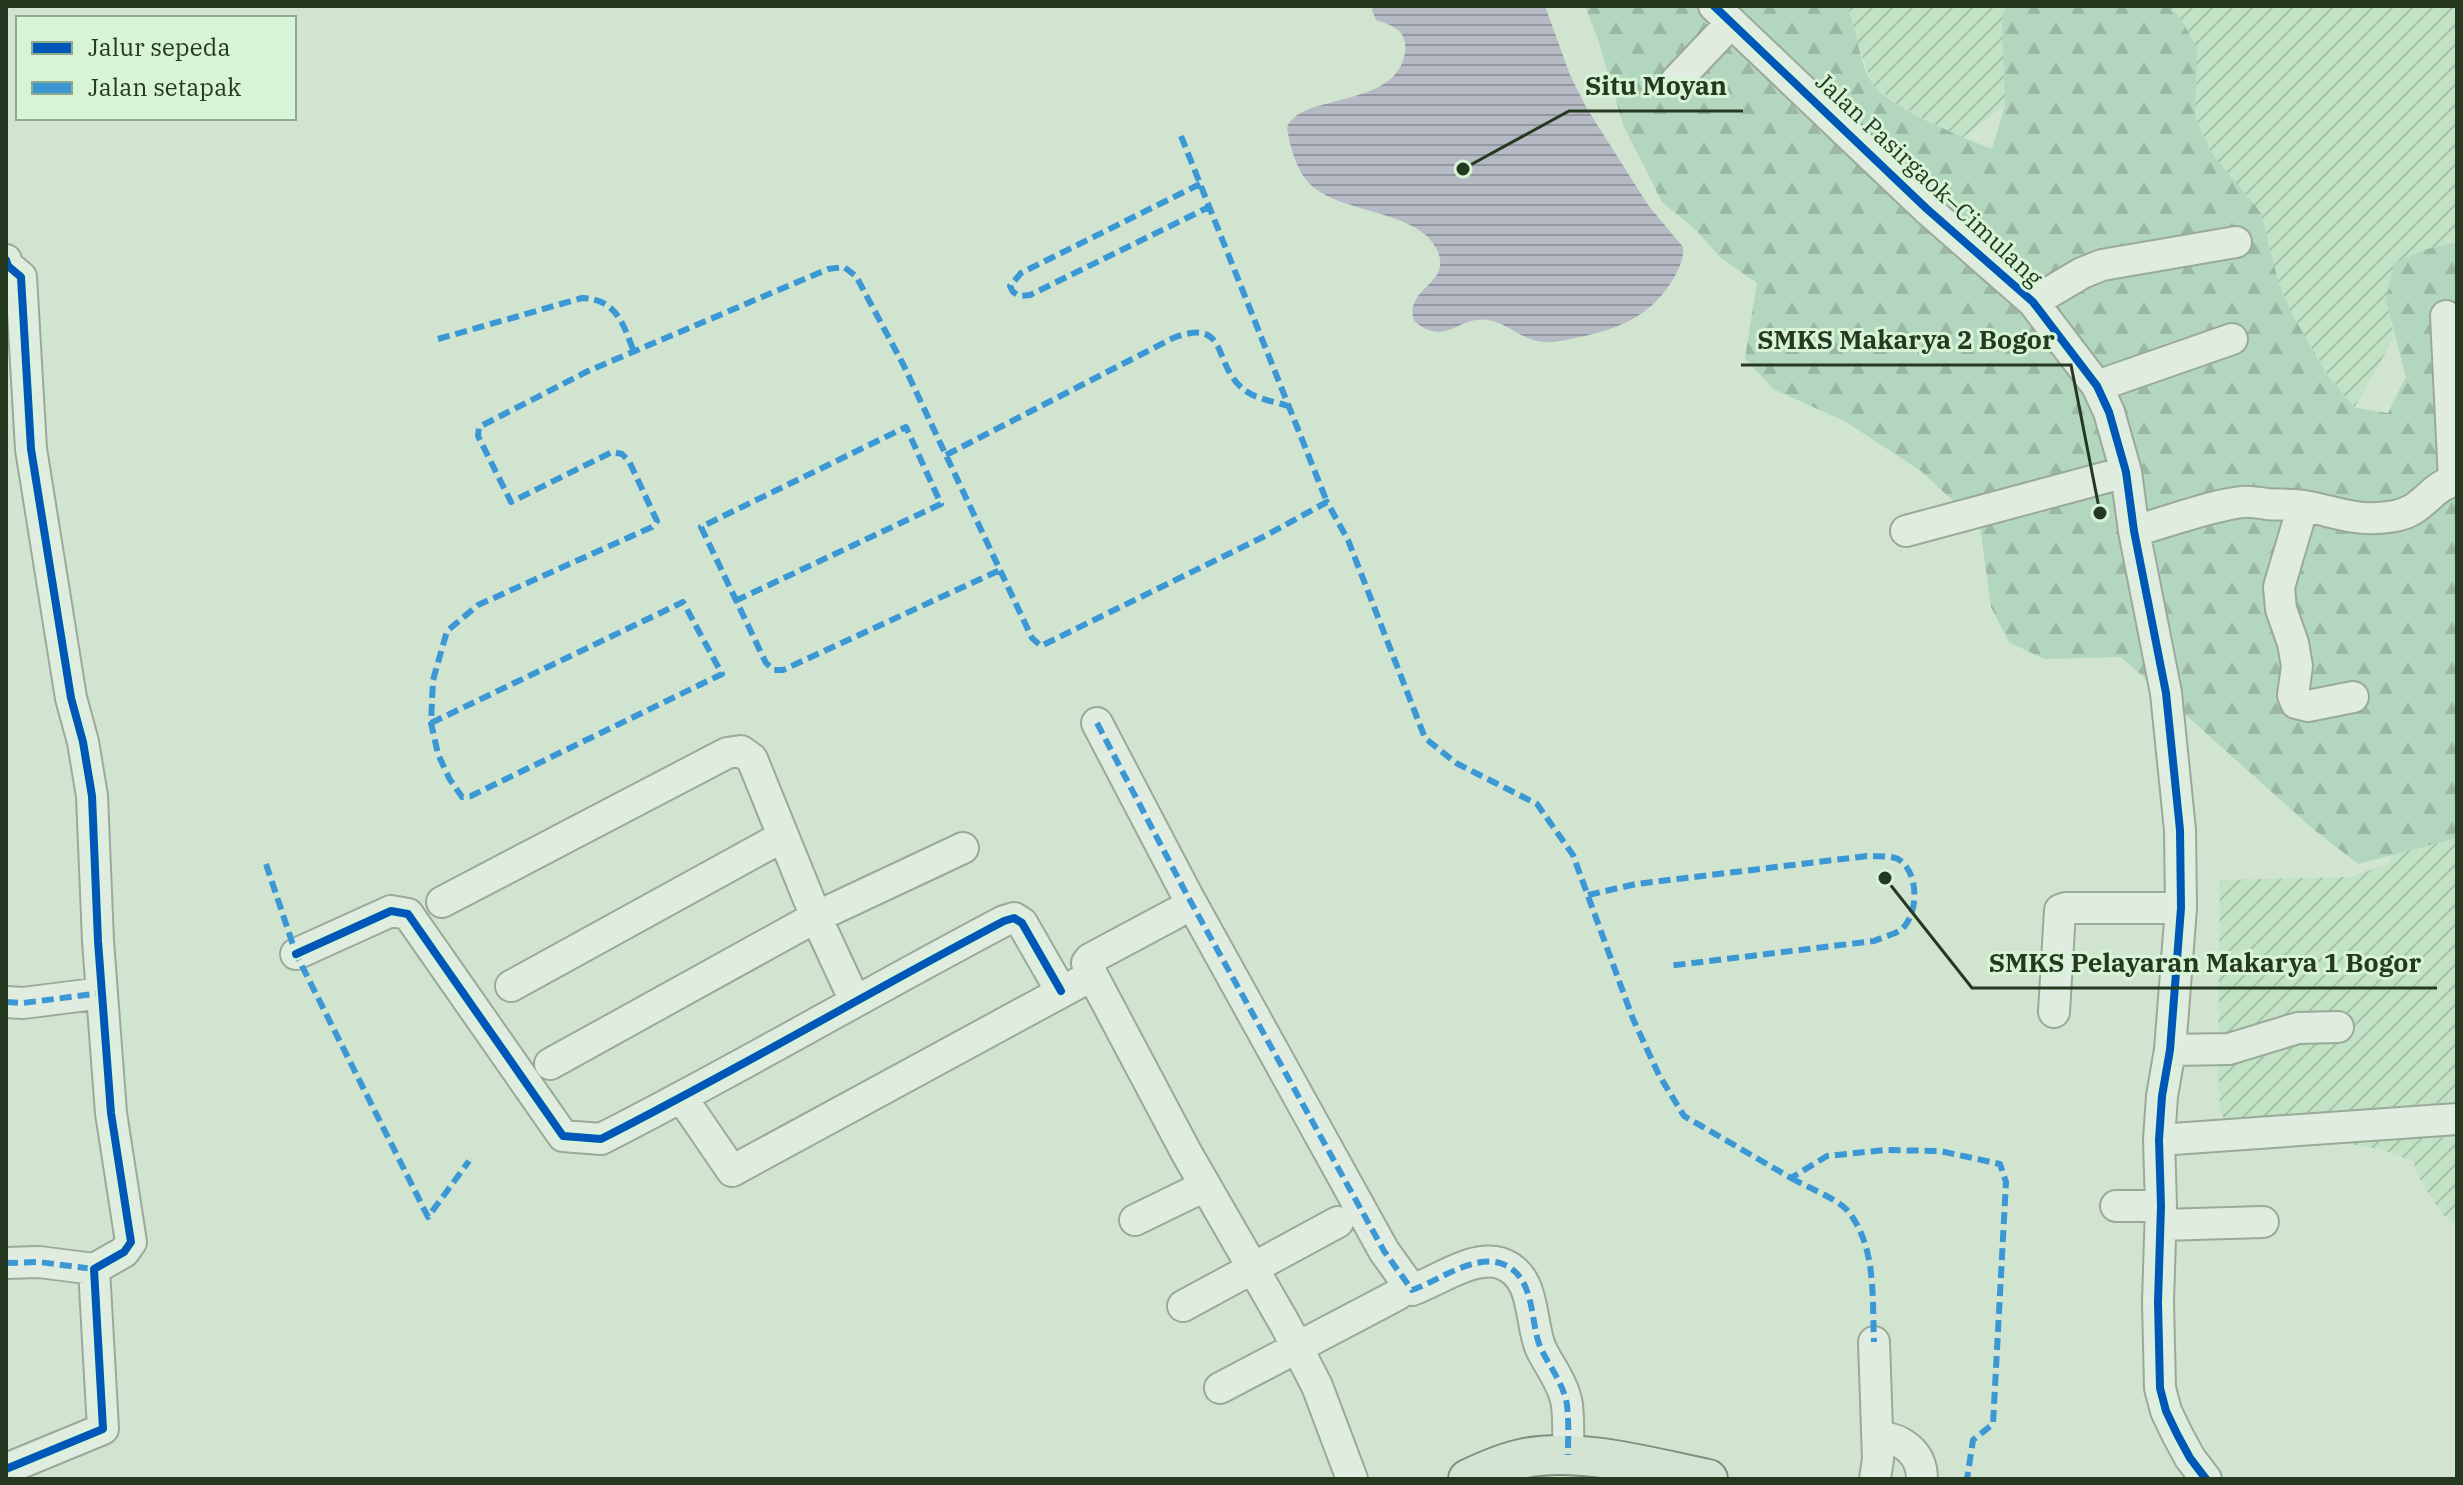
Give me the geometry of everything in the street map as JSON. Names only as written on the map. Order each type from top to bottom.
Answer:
[{"type":"main road","points":[[1468,1479],[1500,1464],[1568,1444],[1631,1464],[1708,1479]]},
{"type":"street","points":[[1676,81],[1724,12]]},
{"type":"street","name":"Jalan Pasirgaok–Cimulang","points":[[1724,12],[1927,209],[2033,302],[2097,386],[2109,412],[2126,472],[2134,531],[2166,693],[2180,830],[2181,908],[2170,1050],[2159,1140],[2160,1388],[2177,1434],[2206,1479]]},
{"type":"street","points":[[2033,302],[2082,273],[2102,265],[2236,242]]},
{"type":"street","points":[[6,260],[8,266],[21,277],[29,421],[37,487],[71,698],[83,742],[92,796],[111,1113],[131,1242],[124,1252],[94,1269],[39,1262],[6,1263]]},
{"type":"street","points":[[2134,531],[2243,502],[2303,506],[2343,517],[2371,519],[2412,512],[2429,499],[2433,491],[2456,480],[2446,316]]},
{"type":"street","points":[[2097,386],[2232,339]]},
{"type":"street","points":[[1906,531],[2126,472]]},
{"type":"street","points":[[2303,506],[2279,587],[2281,609],[2297,666],[2293,695],[2296,703],[2308,706],[2353,697]]},
{"type":"street","points":[[1097,723],[1257,1023],[1405,1284],[1412,1290],[1480,1262],[1500,1263],[1515,1272],[1532,1302],[1540,1345],[1567,1403],[1568,1444]]},
{"type":"street","points":[[442,902],[727,753],[741,751],[752,759],[816,917],[855,1001]]},
{"type":"street","points":[[511,986],[782,837]]},
{"type":"street","points":[[550,1064],[816,917],[963,848]]},
{"type":"street","points":[[2054,1012],[2060,910],[2181,908]]},
{"type":"street","points":[[296,954],[391,911],[408,914],[563,1136],[601,1139],[682,1098],[1004,921],[1014,918],[1025,929],[1061,991]]},
{"type":"street","points":[[1176,913],[1087,963],[1205,1186],[1298,1348],[1317,1386],[1352,1479]]},
{"type":"street","points":[[682,1098],[732,1171],[1093,975]]},
{"type":"street","points":[[6,1002],[102,993]]},
{"type":"street","points":[[2170,1050],[2229,1049],[2298,1028],[2338,1027]]},
{"type":"street","points":[[2159,1140],[2457,1119]]},
{"type":"street","points":[[1135,1220],[1205,1186]]},
{"type":"street","points":[[2116,1206],[2161,1216],[2263,1222]]},
{"type":"street","points":[[1183,1306],[1338,1222]]},
{"type":"street","points":[[6,1469],[103,1429],[94,1269]]},
{"type":"street","points":[[1220,1388],[1397,1295]]},
{"type":"street","points":[[1874,1342],[1878,1436],[1875,1479]]},
{"type":"street","points":[[1878,1436],[1895,1438],[1914,1450],[1922,1479]]},
{"type":"green space","points":[[1585,6],[1846,6],[1867,74],[1880,92],[1927,121],[1992,149],[2005,105],[2002,19],[2006,6],[2167,6],[2181,19],[2197,48],[2195,117],[2211,152],[2261,213],[2279,284],[2292,314],[2328,376],[2355,408],[2388,413],[2406,377],[2386,301],[2394,263],[2427,249],[2457,242],[2457,838],[2358,864],[2312,828],[2121,657],[2044,659],[2009,642],[1991,607],[1980,526],[1921,471],[1846,422],[1773,389],[1745,358],[1757,283],[1722,259],[1696,230],[1662,202],[1623,125]]},
{"type":"green space","points":[[1844,6],[2457,6],[2457,242],[2427,249],[2387,300],[2394,338],[2354,408],[2328,376],[2292,314],[2279,284],[2261,213],[2211,152],[2195,117],[2196,83],[2005,105],[1962,138],[1898,105],[1872,84]]},
{"type":"green space","points":[[2457,795],[2457,1223],[2444,1216],[2422,1184],[2413,1161],[2383,1150],[2267,1129],[2229,1134],[2220,1108],[2218,1070],[2220,880],[2350,877],[2388,864],[2393,854],[2425,831]]},
{"type":"shaded area","points":[[1373,6],[1545,6],[1570,75],[1586,107],[1648,205],[1683,247],[1682,261],[1672,281],[1653,304],[1617,326],[1552,342],[1530,339],[1488,320],[1468,322],[1435,332],[1414,321],[1415,301],[1438,272],[1440,263],[1438,252],[1429,238],[1398,220],[1341,202],[1310,184],[1297,165],[1287,128],[1295,117],[1309,109],[1367,92],[1385,83],[1398,70],[1405,52],[1404,39],[1393,27],[1376,20]]},
{"type":"marked path","points":[[1181,136],[1327,502]]},
{"type":"marked path","points":[[1200,184],[1021,273],[1010,286],[1020,296],[1030,295],[1209,207]]},
{"type":"marked path","points":[[431,723],[683,602],[722,674],[471,796],[462,797],[438,754],[431,723],[433,680],[447,631],[478,605],[652,527],[657,521],[629,461],[622,454],[612,452],[511,502],[478,436],[479,427],[588,371],[828,269],[844,267],[856,276],[904,366],[1032,638],[1041,646],[1263,537],[1327,502],[1348,540],[1425,738],[1456,763],[1537,804],[1573,855],[1633,1019],[1659,1075],[1684,1116],[1791,1178],[1827,1156],[1884,1150],[1940,1151],[2000,1164],[2006,1182],[1993,1424],[1973,1440],[1967,1479]]},
{"type":"marked path","points":[[438,339],[582,298],[603,303],[617,314],[634,352]]},
{"type":"marked path","points":[[946,455],[1173,338],[1191,333],[1203,333],[1212,338],[1233,378],[1247,392],[1288,406]]},
{"type":"marked path","points":[[735,601],[941,504],[906,427],[701,527],[766,663],[774,670],[783,670],[1000,570]]},
{"type":"marked path","points":[[1097,723],[1187,895],[1384,1251],[1412,1290],[1455,1270],[1489,1261],[1512,1269],[1520,1278],[1530,1300],[1541,1349],[1560,1383],[1567,1405],[1568,1455]]},
{"type":"marked path","points":[[1588,895],[1636,884],[1867,856],[1898,859],[1910,873],[1914,892],[1912,912],[1903,928],[1890,935],[1874,941],[1668,966]]},
{"type":"marked path","points":[[266,864],[296,954],[428,1217],[469,1161]]},
{"type":"marked path","points":[[6,1002],[23,1003],[102,993]]},
{"type":"marked path","points":[[1791,1178],[1841,1205],[1856,1223],[1871,1272],[1874,1342]]},
{"type":"marked path","points":[[6,1263],[39,1262],[94,1269]]},
{"type":"cycle path","points":[[1714,6],[1927,209],[2033,302],[2097,386],[2109,412],[2126,472],[2134,531],[2166,693],[2180,830],[2181,908],[2170,1050],[2159,1140],[2160,1388],[2177,1434],[2206,1479]]},
{"type":"cycle path","points":[[6,260],[8,266],[21,277],[31,449],[71,698],[83,742],[92,796],[98,941],[111,1113],[131,1242],[124,1252],[94,1269],[103,1429],[6,1469]]},
{"type":"cycle path","points":[[296,954],[391,911],[408,914],[563,1136],[601,1139],[1004,921],[1014,918],[1022,923],[1061,991]]},
{"type":"place","name":"Situ Moyan","points":[[1463,169]]},
{"type":"place","name":"SMKS Makarya 2 Bogor","points":[[2100,513]]},
{"type":"place","name":"SMKS Pelayaran Makarya 1 Bogor","points":[[1885,878]]}]
